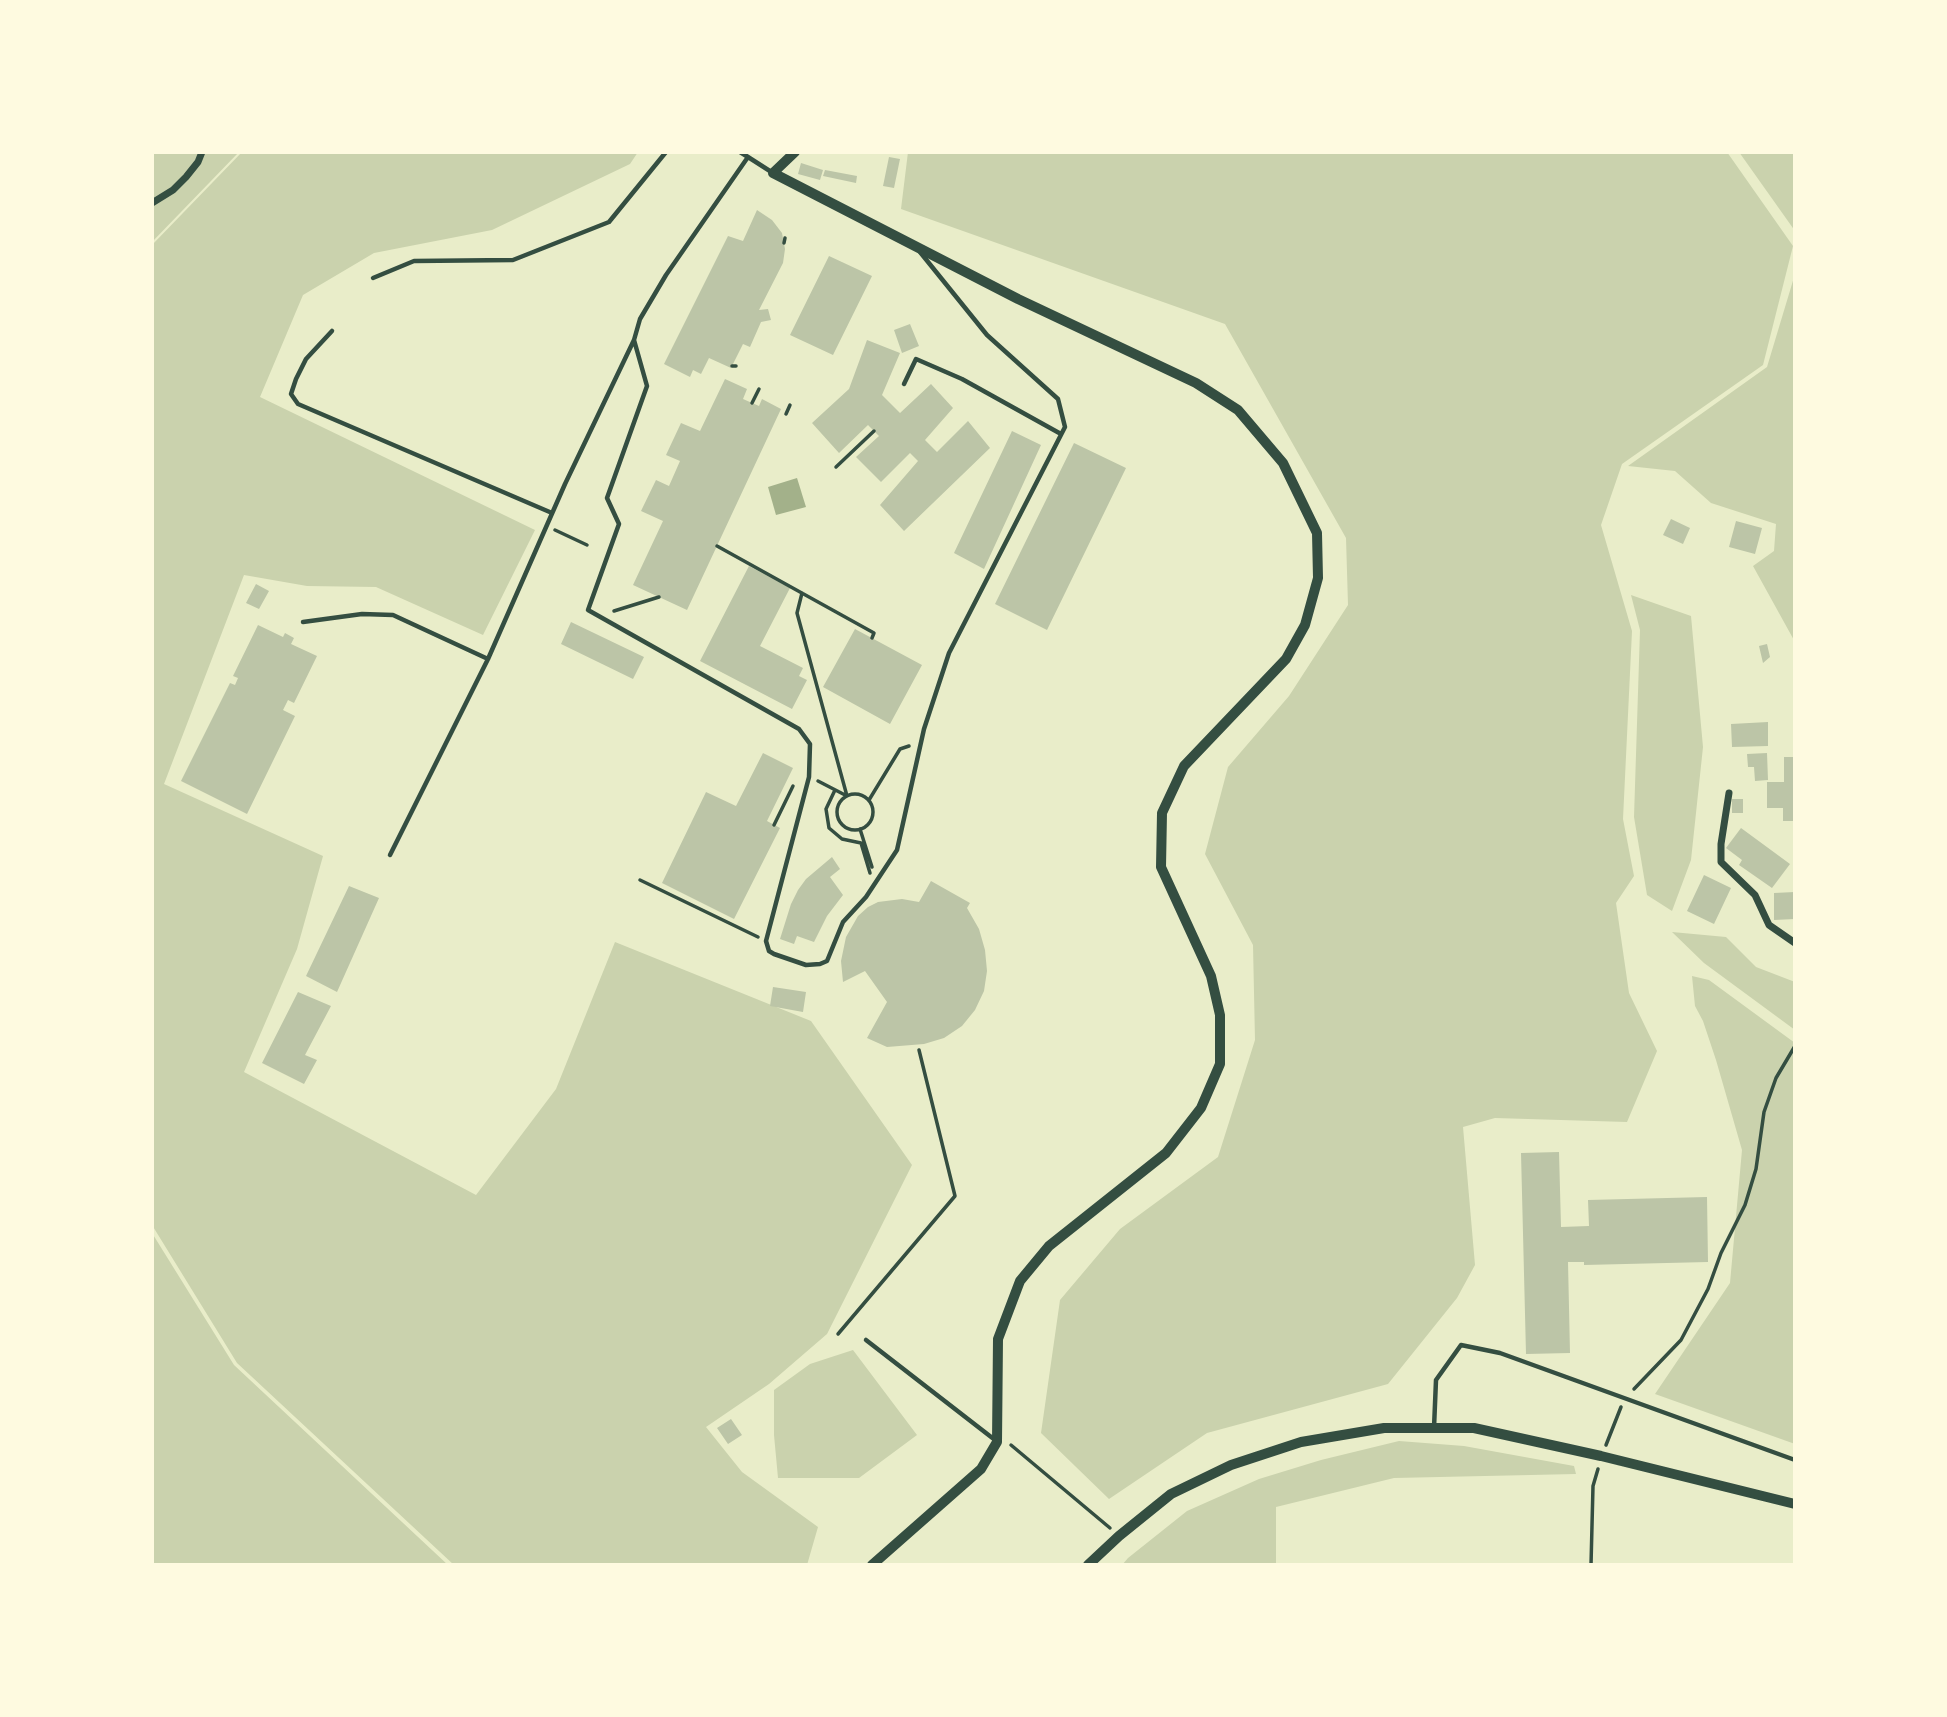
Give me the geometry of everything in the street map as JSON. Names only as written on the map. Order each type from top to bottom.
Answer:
[{"type":"street","points":[[152,203],[173,190],[186,177],[202,152]]},
{"type":"street","points":[[795,152],[773,173],[1018,299],[1196,383],[1238,410],[1283,463],[1317,533],[1318,578],[1305,625],[1286,659],[1184,766],[1162,813],[1161,867],[1211,976],[1220,1015],[1220,1064],[1201,1108],[1166,1153],[1049,1246],[1020,1281],[998,1339],[999,1439],[981,1469],[872,1565]]},
{"type":"street","points":[[1729,793],[1721,862],[1755,895],[1769,925],[1795,943]]},
{"type":"street","points":[[1088,1565],[1171,1494],[1231,1465],[1301,1441],[1384,1428],[1474,1428],[1795,1504]]},
{"type":"lane","points":[[373,278],[414,261],[513,260],[609,222],[666,152]]},
{"type":"lane","points":[[740,152],[773,173]]},
{"type":"lane","points":[[390,855],[488,659],[552,513],[634,340],[640,319],[666,275],[748,157]]},
{"type":"lane","points":[[634,340],[647,386],[607,498],[619,524],[588,610],[799,729],[810,744],[809,777],[766,941],[769,951],[774,954],[806,965],[820,964],[827,961],[842,922],[873,886],[897,850],[921,742],[949,653],[1065,426],[1058,399],[987,335],[915,246]]},
{"type":"lane","points":[[332,331],[306,359],[296,379],[291,394],[298,404],[552,513]]},
{"type":"lane","points":[[904,384],[916,359],[962,379],[1061,434]]},
{"type":"lane","points":[[303,622],[362,614],[393,615],[488,659]]},
{"type":"lane","points":[[866,1340],[999,1439]]},
{"type":"lane","points":[[1434,1428],[1436,1380],[1461,1345],[1500,1353],[1795,1460]]},
{"type":"path","points":[[752,403],[759,389]]},
{"type":"path","points":[[786,414],[790,405]]},
{"type":"path","points":[[836,467],[874,431]]},
{"type":"path","points":[[547,526],[587,545]]},
{"type":"path","points":[[717,546],[874,633],[872,638]]},
{"type":"path","points":[[802,593],[797,613],[847,796]]},
{"type":"path","points":[[598,616],[659,597]]},
{"type":"path","points":[[869,800],[900,749],[921,742]]},
{"type":"path","points":[[774,825],[798,777]]},
{"type":"path","points":[[809,777],[847,796]]},
{"type":"path","points":[[835,790],[826,809],[829,828],[842,839],[861,843],[873,886]]},
{"type":"path","points":[[859,794],[869,800],[872,817],[865,827],[854,830],[843,825],[837,816],[839,804],[847,796],[859,794]]},
{"type":"path","points":[[640,880],[766,941]]},
{"type":"path","points":[[1591,1565],[1593,1486],[1601,1456],[1624,1400],[1681,1340],[1708,1289],[1721,1253],[1745,1205],[1756,1169],[1764,1112],[1776,1078],[1795,1046]]},
{"type":"path","points":[[838,1334],[955,1196],[919,1050]]},
{"type":"path","points":[[999,1439],[1119,1536]]},
{"type":"shaded area","points":[[152,152],[239,152],[152,242]]},
{"type":"shaded area","points":[[242,152],[638,152],[630,164],[492,230],[374,253],[303,295],[260,397],[535,530],[483,635],[376,587],[307,586],[244,575],[164,784],[323,856],[297,949],[244,1072],[476,1195],[556,1089],[615,942],[811,1021],[912,1165],[827,1334],[769,1384],[706,1427],[742,1472],[818,1527],[807,1565],[454,1565],[237,1363],[152,1225],[152,245]]},
{"type":"shaded area","points":[[908,152],[1727,152],[1793,246],[1763,365],[1622,464],[1601,525],[1632,631],[1623,819],[1634,876],[1616,903],[1629,993],[1657,1051],[1627,1122],[1495,1118],[1463,1127],[1475,1265],[1457,1298],[1388,1384],[1207,1433],[1109,1499],[1041,1433],[1060,1300],[1120,1229],[1218,1157],[1255,1040],[1253,945],[1205,854],[1228,767],[1289,696],[1348,605],[1346,538],[1225,324],[901,209]]},
{"type":"shaded area","points":[[1739,152],[1795,152],[1795,231]]},
{"type":"shaded area","points":[[1795,274],[1795,642],[1753,566],[1774,551],[1776,524],[1711,503],[1675,471],[1628,466],[1767,367]]},
{"type":"shaded area","points":[[797,478],[806,507],[776,515],[768,487]]},
{"type":"shaded area","points":[[1631,595],[1691,616],[1703,747],[1691,860],[1672,911],[1647,895],[1634,817],[1640,630]]},
{"type":"shaded area","points":[[1672,932],[1726,937],[1756,967],[1795,982],[1795,1030],[1704,963]]},
{"type":"shaded area","points":[[1692,976],[1709,980],[1795,1043],[1795,1444],[1655,1394],[1730,1283],[1742,1150],[1716,1060],[1695,1006]]},
{"type":"shaded area","points":[[152,1233],[234,1365],[448,1565],[152,1565]]},
{"type":"shaded area","points":[[853,1350],[917,1435],[859,1478],[778,1478],[774,1390],[810,1364]]},
{"type":"shaded area","points":[[1399,1441],[1464,1446],[1574,1466],[1576,1474],[1394,1478],[1276,1507],[1276,1565],[1122,1565],[1187,1511],[1259,1479]]},
{"type":"building","points":[[889,157],[900,159],[894,188],[883,186]]},
{"type":"building","points":[[801,163],[823,170],[820,180],[798,174]]},
{"type":"building","points":[[825,170],[857,176],[856,183],[823,176]]},
{"type":"building","points":[[757,210],[772,220],[782,233],[785,249],[783,263],[759,310],[768,309],[771,320],[761,322],[750,347],[743,344],[731,368],[709,358],[701,374],[693,370],[690,377],[664,364],[728,236],[743,241]]},
{"type":"building","points":[[829,256],[872,276],[833,355],[790,335]]},
{"type":"building","points":[[910,324],[919,346],[902,353],[894,330]]},
{"type":"building","points":[[867,340],[900,353],[882,395],[900,413],[931,384],[953,408],[925,440],[937,452],[968,421],[990,448],[904,531],[880,505],[918,461],[910,453],[881,482],[856,457],[879,436],[868,425],[839,453],[812,423],[849,389]]},
{"type":"building","points":[[725,379],[747,389],[743,399],[759,406],[762,399],[781,409],[687,610],[633,585],[663,521],[641,511],[656,480],[669,486],[680,461],[666,455],[681,423],[700,431]]},
{"type":"building","points":[[1012,431],[1041,445],[984,569],[954,553]]},
{"type":"building","points":[[1074,443],[1126,468],[1047,630],[995,604]]},
{"type":"building","points":[[1671,519],[1690,528],[1683,544],[1663,535]]},
{"type":"building","points":[[1736,521],[1762,528],[1755,554],[1729,547]]},
{"type":"building","points":[[749,566],[790,588],[760,646],[803,668],[799,676],[807,680],[792,709],[700,661]]},
{"type":"building","points":[[256,584],[269,591],[259,609],[246,603]]},
{"type":"building","points":[[571,622],[644,657],[633,679],[561,644]]},
{"type":"building","points":[[258,625],[283,637],[285,633],[294,638],[291,644],[317,656],[294,703],[288,700],[283,710],[295,716],[247,814],[181,781],[230,683],[235,685],[238,678],[233,676]]},
{"type":"building","points":[[855,629],[922,665],[890,724],[823,687]]},
{"type":"building","points":[[1767,644],[1770,657],[1763,663],[1759,646]]},
{"type":"building","points":[[1768,722],[1768,746],[1732,747],[1731,724]]},
{"type":"building","points":[[763,753],[793,768],[767,821],[780,828],[734,919],[662,883],[706,792],[736,806]]},
{"type":"building","points":[[1767,753],[1768,780],[1755,781],[1754,767],[1748,767],[1747,754]]},
{"type":"building","points":[[1784,757],[1795,757],[1795,821],[1783,821],[1783,808],[1767,808],[1767,782],[1784,782]]},
{"type":"building","points":[[1732,799],[1743,799],[1743,813],[1732,813]]},
{"type":"building","points":[[1741,828],[1790,864],[1772,888],[1739,865],[1742,860],[1726,848]]},
{"type":"building","points":[[832,857],[840,869],[830,877],[843,895],[827,916],[814,942],[797,936],[794,944],[780,939],[798,890],[806,879]]},
{"type":"building","points":[[1704,875],[1731,888],[1714,924],[1687,911]]},
{"type":"building","points":[[931,881],[970,903],[967,908],[979,929],[985,950],[987,971],[984,991],[975,1010],[962,1026],[944,1038],[924,1044],[887,1047],[867,1038],[887,1002],[865,971],[843,982],[841,961],[846,937],[858,916],[868,907],[878,902],[902,899],[919,902]]},
{"type":"building","points":[[349,886],[379,898],[337,992],[306,976]]},
{"type":"building","points":[[1795,892],[1795,919],[1774,920],[1774,893]]},
{"type":"building","points":[[773,987],[806,992],[803,1012],[770,1006]]},
{"type":"building","points":[[298,992],[331,1006],[305,1055],[317,1060],[304,1084],[262,1063]]},
{"type":"building","points":[[1559,1152],[1561,1227],[1589,1226],[1588,1200],[1707,1197],[1708,1262],[1584,1265],[1584,1262],[1568,1262],[1570,1353],[1526,1354],[1521,1153]]},
{"type":"building","points":[[731,1419],[742,1435],[728,1444],[717,1428]]}]
